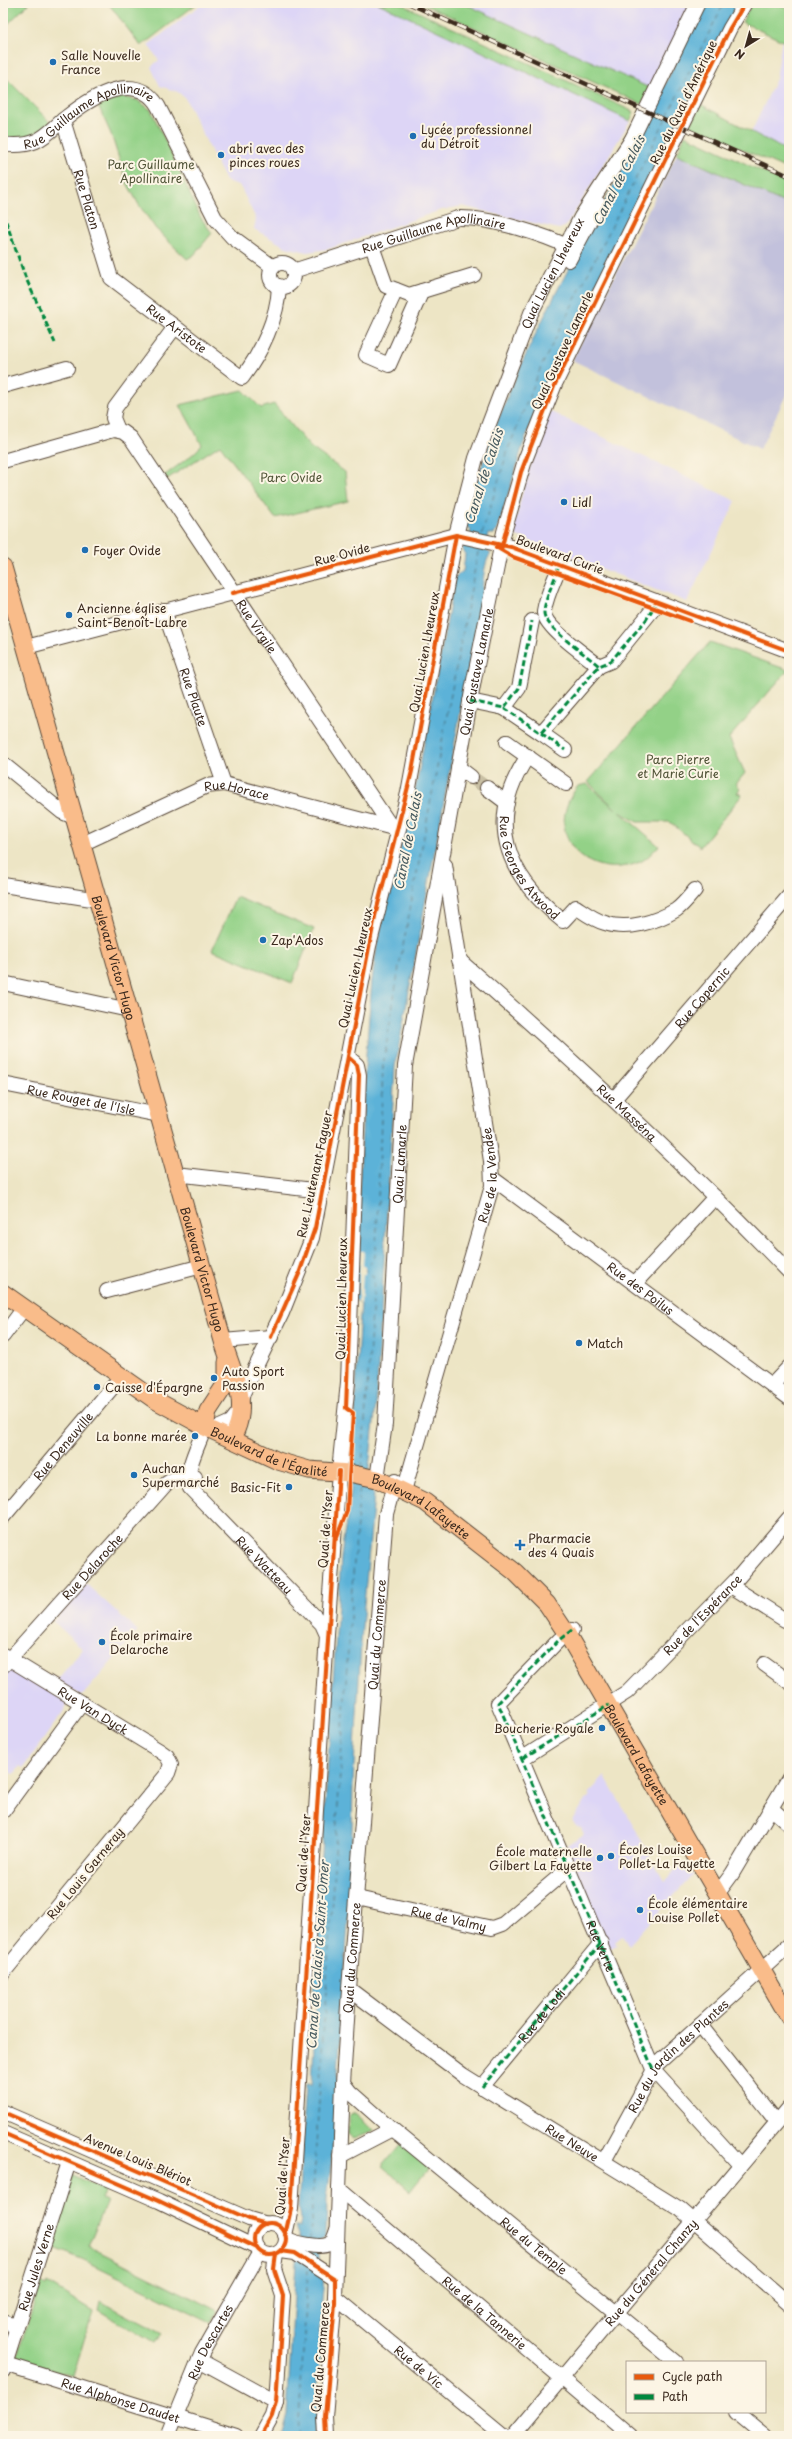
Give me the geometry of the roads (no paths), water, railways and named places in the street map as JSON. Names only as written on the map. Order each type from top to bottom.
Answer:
[{"type":"main road","name":"Boulevard Victor Hugo","points":[[3,570],[224,1344],[238,1388],[241,1405],[216,1424]]},
{"type":"main road","name":"Boulevard de l'Égalité","points":[[3,1294],[161,1404],[216,1424],[277,1452],[339,1471]]},
{"type":"main road","name":"Boulevard Victor Hugo","points":[[216,1424],[228,1378],[224,1344]]},
{"type":"main road","name":"Boulevard de l'Égalité","points":[[216,1424],[278,1461],[309,1470],[339,1471]]},
{"type":"main road","name":"Boulevard Lafayette","points":[[339,1471],[400,1486],[442,1503],[492,1542],[550,1598],[721,1890],[765,1968],[789,2017]]},
{"type":"main road","name":"Boulevard Lafayette","points":[[765,1968],[789,2002]]},
{"type":"street","name":"Quai Lucien Lheureux","points":[[339,1471],[348,1382],[359,1075],[357,1065],[348,1057],[376,916],[396,829],[412,771],[456,535],[476,458],[528,318],[570,247],[580,217],[634,136],[698,3]]},
{"type":"street","name":"Rue du Quai d'Amérique","points":[[642,210],[730,28],[745,3]]},
{"type":"street","name":"Rue Guillaume Apollinaire","points":[[3,144],[18,145],[36,141],[90,101],[118,89],[137,87],[148,93],[158,106],[215,218],[232,237],[273,267]]},
{"type":"street","name":"Rue Platon","points":[[63,120],[111,278]]},
{"type":"street","name":"Quai Gustave Lamarle","points":[[443,850],[490,595],[497,577],[498,546],[521,472],[548,399],[642,210]]},
{"type":"street","name":"Rue Guillaume Apollinaire","points":[[293,271],[450,220],[467,218],[525,232],[570,247]]},
{"type":"street","points":[[372,246],[386,286],[409,295],[474,275]]},
{"type":"street","points":[[278,264],[285,264],[293,271],[293,279],[290,283],[279,286],[271,280],[270,272],[273,267],[278,264]]},
{"type":"street","name":"Rue Aristote","points":[[111,278],[242,378],[254,362],[264,338],[276,305],[279,286]]},
{"type":"street","points":[[396,290],[366,355],[389,365],[422,291]]},
{"type":"street","points":[[3,460],[106,431],[118,430],[114,418],[114,408],[175,327]]},
{"type":"street","points":[[3,386],[67,368]]},
{"type":"street","name":"Rue Virgile","points":[[118,430],[131,438],[233,592],[396,829]]},
{"type":"street","name":"Boulevard Curie","points":[[456,535],[498,546],[513,557],[558,569],[789,651]]},
{"type":"street","name":"Rue Ovide","points":[[26,647],[456,535]]},
{"type":"street","points":[[558,569],[544,611],[546,620],[599,666]]},
{"type":"street","points":[[541,733],[599,666],[611,661],[655,604]]},
{"type":"street","name":"Boulevard Curie","points":[[655,604],[789,657]]},
{"type":"street","name":"Rue Plaute","points":[[164,610],[224,784]]},
{"type":"street","points":[[504,708],[519,688],[532,621]]},
{"type":"street","points":[[470,701],[504,708],[565,750]]},
{"type":"street","points":[[507,742],[566,784]]},
{"type":"street","name":"Rue Georges Atwood","points":[[528,756],[513,781],[507,802],[505,832],[513,863],[531,891],[564,921],[576,907],[605,924],[622,926],[640,924],[664,916],[677,909],[695,890]]},
{"type":"street","points":[[4,765],[62,812],[74,817]]},
{"type":"street","points":[[458,767],[471,777]]},
{"type":"street","name":"Rue Horace","points":[[82,844],[207,786],[224,784],[396,829]]},
{"type":"street","points":[[487,788],[507,802]]},
{"type":"street","name":"Rue de la Vendée","points":[[400,1486],[480,1234],[491,1191],[492,1178],[443,850]]},
{"type":"street","name":"Quai Lamarle","points":[[377,1480],[384,1424],[403,1084],[443,850]]},
{"type":"street","points":[[3,885],[98,900]]},
{"type":"street","name":"Rue Copernic","points":[[615,1098],[788,899]]},
{"type":"street","name":"Rue Masséna","points":[[459,960],[615,1098],[789,1272]]},
{"type":"street","points":[[3,983],[129,1010]]},
{"type":"street","name":"Rue Lieutenant Faguer","points":[[241,1405],[243,1393],[271,1337],[309,1249],[348,1057]]},
{"type":"street","name":"Rue Rouget de l'Isle","points":[[3,1084],[159,1115]]},
{"type":"street","points":[[176,1174],[322,1191]]},
{"type":"street","name":"Rue des Poilus","points":[[492,1178],[789,1398]]},
{"type":"street","points":[[635,1283],[715,1197]]},
{"type":"street","points":[[107,1291],[202,1266]]},
{"type":"street","points":[[3,1336],[24,1308]]},
{"type":"street","points":[[224,1344],[271,1337]]},
{"type":"street","points":[[772,1385],[789,1367]]},
{"type":"street","name":"Rue Deneuville","points":[[3,1517],[122,1376]]},
{"type":"street","points":[[191,1477],[216,1424]]},
{"type":"street","name":"Quai de l'Yser","points":[[261,2436],[272,2416],[276,2402],[283,2296],[274,2269],[291,2212],[327,1635],[339,1471]]},
{"type":"street","name":"Rue Watteau","points":[[191,1477],[193,1487],[198,1497],[322,1624],[327,1635]]},
{"type":"street","name":"Rue Delaroche","points":[[5,1660],[167,1483],[174,1479],[191,1477]]},
{"type":"street","name":"Quai du Commerce","points":[[326,2436],[325,2417],[335,2297],[330,2276],[338,2228],[338,2189],[349,1989],[386,1514],[400,1486]]},
{"type":"street","name":"Rue de l'Espérance","points":[[523,1758],[612,1704],[632,1688],[731,1586],[789,1518]]},
{"type":"street","points":[[731,1586],[785,1620]]},
{"type":"street","name":"Rue Verte","points":[[569,1632],[498,1704],[523,1758],[653,2069],[740,2165]]},
{"type":"street","name":"Rue Van Dyck","points":[[5,1660],[82,1703],[164,1753],[171,1764],[168,1773]]},
{"type":"street","points":[[764,1664],[789,1682]]},
{"type":"street","points":[[3,1811],[82,1703]]},
{"type":"street","name":"Rue Louis Garneray","points":[[3,1973],[168,1773]]},
{"type":"street","points":[[721,1890],[789,1778]]},
{"type":"street","points":[[771,1808],[789,1824]]},
{"type":"street","name":"Rue de Valmy","points":[[357,1898],[488,1927],[496,1927],[569,1868]]},
{"type":"street","name":"Rue de Lodi","points":[[482,2087],[601,1943]]},
{"type":"street","name":"Rue du Jardin des Plantes","points":[[604,2161],[653,2069],[789,1945]]},
{"type":"street","name":"Rue Neuve","points":[[349,1989],[444,2062],[482,2087],[657,2193],[694,2220],[789,2304]]},
{"type":"street","points":[[700,2026],[777,2122]]},
{"type":"street","name":"Rue du Temple","points":[[343,2083],[350,2092],[392,2129],[675,2361]]},
{"type":"street","name":"Rue du Général Chanzy","points":[[513,2436],[789,2108]]},
{"type":"street","name":"Avenue Louis Blériot","points":[[3,2112],[244,2216],[268,2223]]},
{"type":"street","points":[[22,2142],[30,2123]]},
{"type":"street","points":[[340,2156],[392,2129]]},
{"type":"street","points":[[3,2134],[159,2201],[269,2255],[282,2244]]},
{"type":"street","name":"Rue Jules Verne","points":[[4,2368],[69,2162]]},
{"type":"street","name":"Rue de la Tannerie","points":[[338,2189],[630,2436]]},
{"type":"street","name":"Quai de l'Yser","points":[[268,2223],[285,2209],[291,2195]]},
{"type":"street","points":[[258,2250],[254,2235],[259,2228],[268,2223],[279,2226],[282,2244]]},
{"type":"street","points":[[298,2249],[332,2242],[338,2228]]},
{"type":"street","points":[[282,2244],[298,2249],[330,2276]]},
{"type":"street","name":"Rue Descartes","points":[[168,2436],[199,2360],[258,2250]]},
{"type":"street","name":"Rue de Vic","points":[[335,2297],[503,2436]]},
{"type":"street","points":[[3,2322],[16,2326]]},
{"type":"street","points":[[199,2360],[276,2402]]},
{"type":"street","name":"Rue Alphonse Daudet","points":[[4,2368],[176,2417],[236,2436]]},
{"type":"street","points":[[737,2413],[765,2436]]},
{"type":"water","points":[[704,3],[738,3],[547,383],[523,445],[497,531],[494,534],[488,534],[484,549],[491,554],[486,563],[481,600],[395,1067],[376,1404],[367,1486],[371,1488],[374,1495],[362,1627],[353,1783],[351,1878],[333,2149],[327,2199],[326,2236],[319,2241],[319,2273],[324,2276],[315,2436],[281,2436],[287,2414],[296,2262],[300,2240],[295,2227],[299,2227],[301,2220],[298,2208],[306,2084],[312,2084],[316,2003],[313,1995],[341,1557],[350,1499],[353,1467],[361,1304],[354,1299],[365,1066],[372,980],[378,939],[418,776],[455,577],[463,571],[465,554],[460,544],[468,546],[471,529],[466,526],[466,522],[492,435],[527,352],[547,311],[636,144]]},
{"type":"tunnel","points":[[471,777],[487,788]]},
{"type":"railway","points":[[408,3],[789,176]]},
{"type":"place","name":"Salle Nouvelle France","points":[[53,62]]},
{"type":"place","name":"Lycée professionnel du Détroit","points":[[413,136]]},
{"type":"place","name":"abri avec des pinces roues","points":[[221,155]]},
{"type":"place","name":"Lidl","points":[[564,502]]},
{"type":"place","name":"Foyer Ovide","points":[[85,550]]},
{"type":"place","name":"Ancienne église Saint-Benoît-Labre","points":[[69,615]]},
{"type":"place","name":"Zap'Ados","points":[[263,940]]},
{"type":"place","name":"Match","points":[[579,1343]]},
{"type":"place","name":"Auto Sport Passion","points":[[214,1378]]},
{"type":"place","name":"Caisse d'Épargne","points":[[97,1387]]},
{"type":"place","name":"La bonne marée","points":[[195,1436]]},
{"type":"place","name":"Auchan Supermarché","points":[[134,1475]]},
{"type":"place","name":"Basic-Fit","points":[[289,1487]]},
{"type":"place","name":"Pharmacie des 4 Quais","points":[[520,1545]]},
{"type":"place","name":"École primaire Delaroche","points":[[102,1642]]},
{"type":"place","name":"Boucherie Royale","points":[[602,1728]]},
{"type":"place","name":"Écoles Louise Pollet-La Fayette","points":[[611,1856]]},
{"type":"place","name":"École maternelle Gilbert La Fayette","points":[[600,1858]]},
{"type":"place","name":"École élémentaire Louise Pollet","points":[[640,1910]]},
{"type":"park label","name":"Parc Guillaume Apollinaire","points":[[151,171]]},
{"type":"park label","name":"Parc Ovide","points":[[291,477]]},
{"type":"park label","name":"Parc Pierre et Marie Curie","points":[[678,766]]},
{"type":"water label","name":"Canal de Calais","points":[[618,180]]},
{"type":"water label","name":"Canal de Calais","points":[[483,476]]},
{"type":"water label","name":"Canal de Calais","points":[[407,841]]},
{"type":"water label","name":"Canal de Calais à Saint-Omer","points":[[317,1955]]}]
